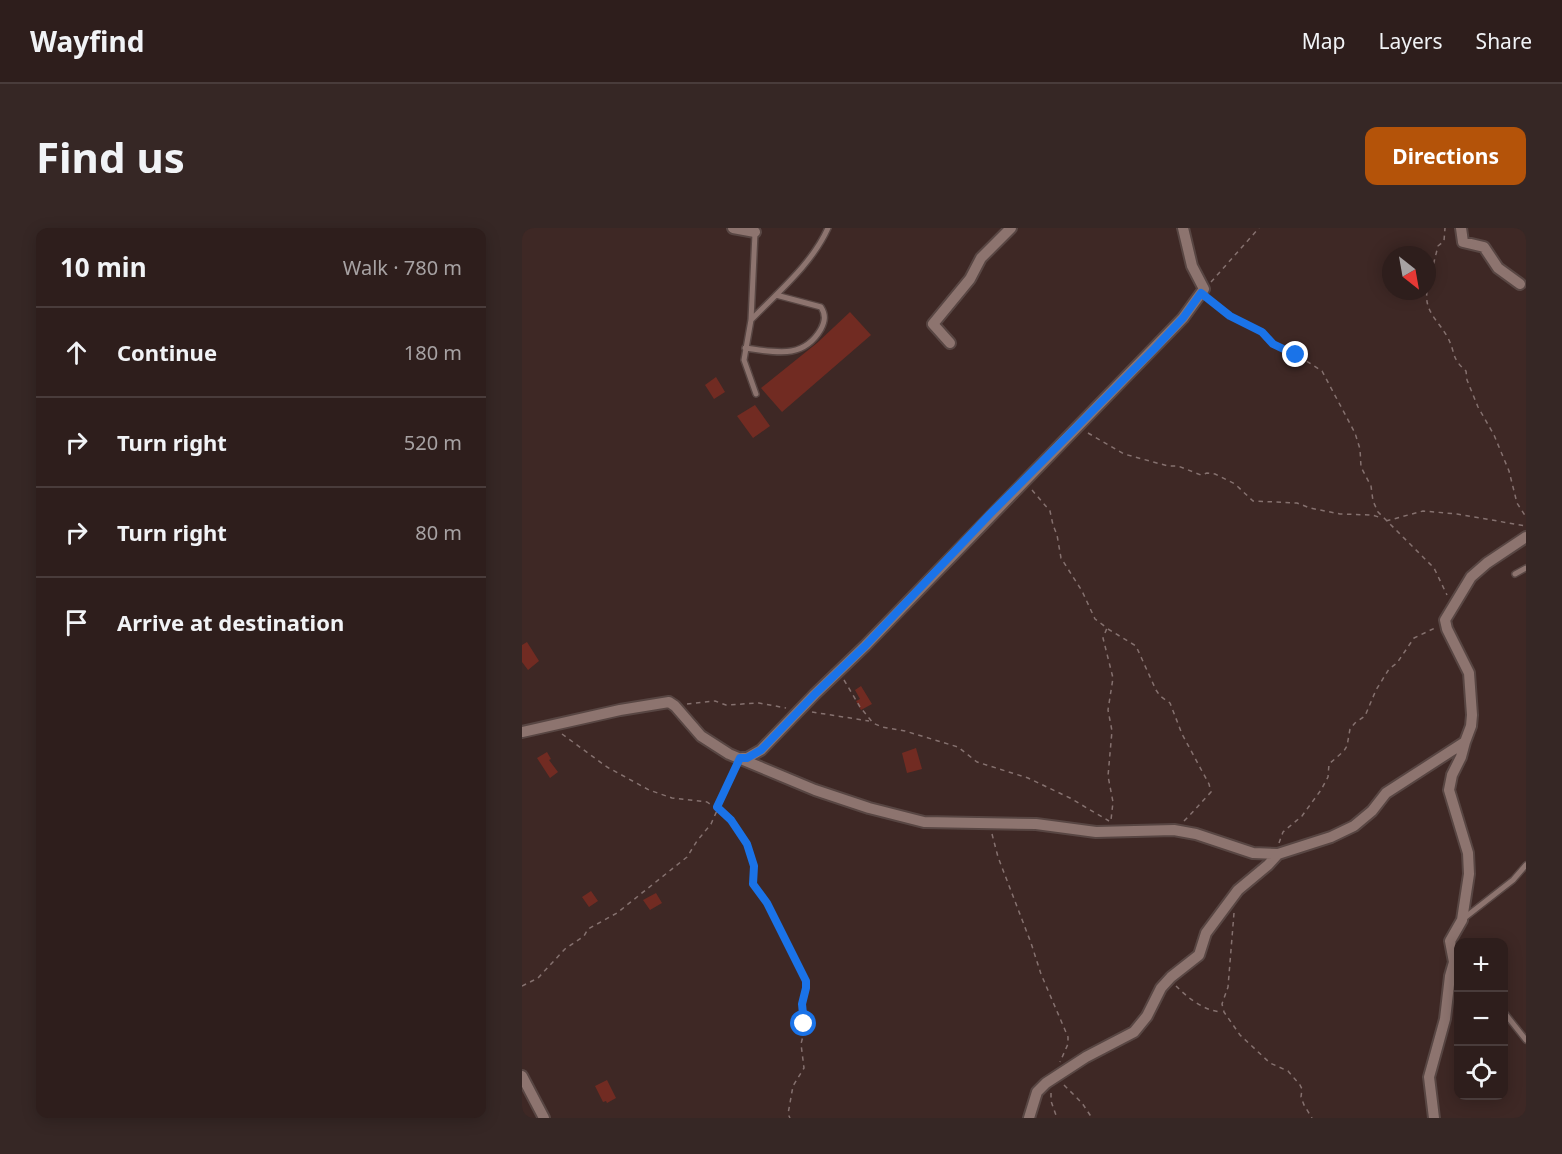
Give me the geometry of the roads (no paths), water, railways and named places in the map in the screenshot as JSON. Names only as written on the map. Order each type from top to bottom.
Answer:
[{"type":"street","points":[[733,228],[754,230]]},
{"type":"street","points":[[950,343],[933,324],[970,279],[981,258],[1011,228]]},
{"type":"street","points":[[741,758],[747,758],[761,750],[1183,318],[1202,291],[1192,266],[1183,228]]},
{"type":"street","points":[[1461,228],[1463,242],[1484,247],[1498,268],[1520,284]]},
{"type":"street","points":[[1454,954],[1450,941],[1462,920],[1469,874],[1468,854],[1449,790],[1452,775],[1461,757],[1471,726],[1471,688],[1465,663],[1447,629],[1448,615],[1471,577],[1487,562],[1526,537]]},
{"type":"street","points":[[522,732],[659,702],[669,702],[701,736],[719,749],[797,783],[869,808],[924,822],[1036,824],[1096,832],[1174,830],[1196,834],[1253,853],[1275,854],[1331,837],[1354,826],[1372,811],[1386,793],[1465,742]]},
{"type":"street","points":[[1029,1118],[1037,1092],[1086,1057],[1134,1032],[1147,1016],[1161,988],[1198,955],[1206,933],[1238,890],[1268,865],[1275,854]]},
{"type":"street","points":[[1434,1118],[1429,1077],[1445,1019],[1454,969]]},
{"type":"street","points":[[522,1076],[544,1118]]},
{"type":"lane","points":[[751,320],[821,244],[828,228]]},
{"type":"lane","points":[[754,230],[751,320],[744,360],[756,394]]},
{"type":"lane","points":[[746,348],[794,351],[815,339],[823,326],[825,316],[821,307],[776,295]]},
{"type":"lane","points":[[1515,574],[1526,568]]},
{"type":"lane","points":[[1462,920],[1512,880],[1526,865]]},
{"type":"lane","points":[[1508,1017],[1526,1040]]}]
